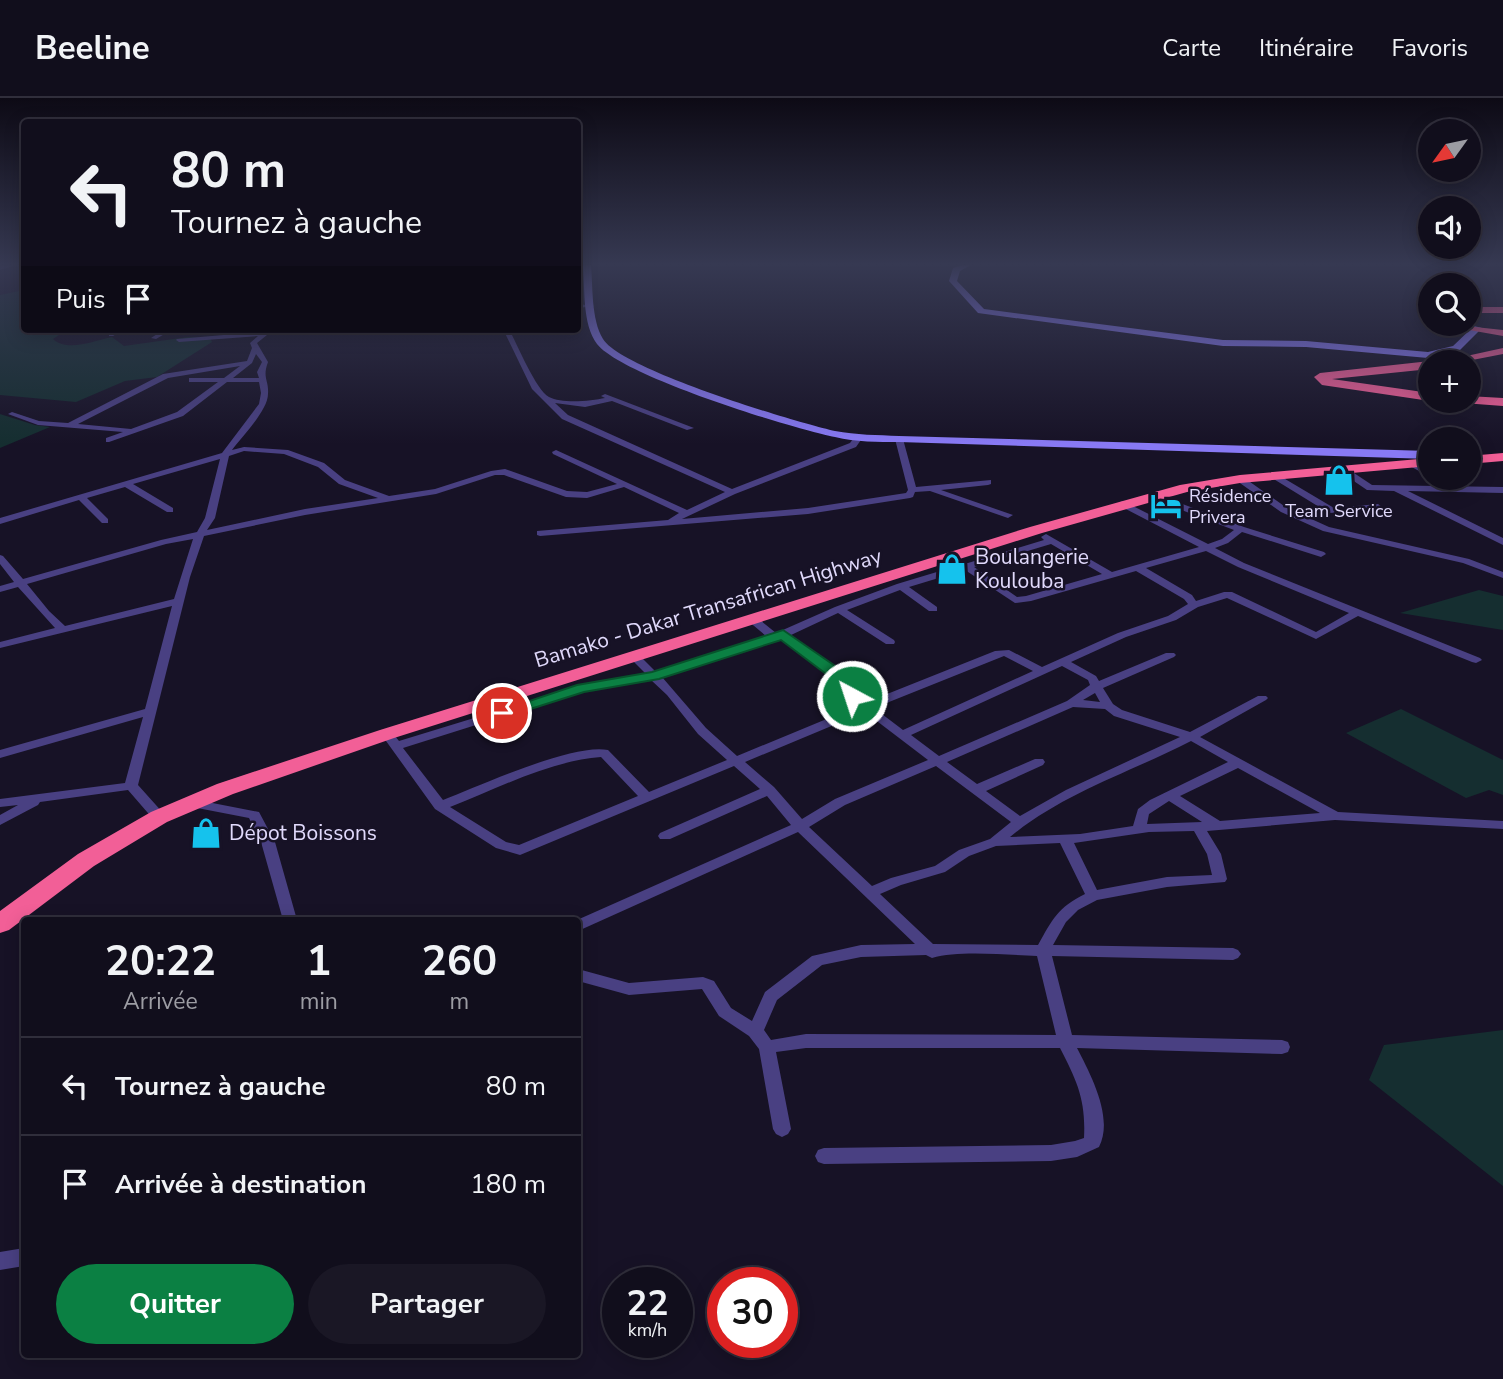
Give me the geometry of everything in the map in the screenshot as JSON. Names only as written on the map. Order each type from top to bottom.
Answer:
[{"type":"highway","points":[[1481,329],[1503,333]]},
{"type":"highway","points":[[1481,355],[1503,351]]},
{"type":"highway","points":[[1418,366],[1320,377],[1322,381],[1343,386],[1418,395]]},
{"type":"highway","points":[[1481,401],[1503,402]]},
{"type":"highway","points":[[1481,458],[1503,457]]},
{"type":"highway","name":"Bamako - Dakar Transafrican Highway","points":[[0,924],[69,871],[159,817],[191,803],[391,740],[633,655],[751,618],[1044,535],[1153,496],[1240,479],[1342,469],[1418,466]]},
{"type":"street","points":[[595,325],[598,340],[625,361],[796,425],[859,437],[1374,453],[1418,464]]},
{"type":"street","points":[[1081,325],[1223,343],[1306,344],[1428,355],[1447,353],[1465,345],[1472,336]]},
{"type":"street","points":[[111,335],[115,333]]},
{"type":"street","points":[[154,338],[163,333]]},
{"type":"street","points":[[209,337],[216,333]]},
{"type":"street","points":[[179,340],[266,333]]},
{"type":"street","points":[[131,786],[179,601],[199,536],[210,518],[225,453],[263,404],[265,393],[261,380],[265,362],[253,343],[266,333]]},
{"type":"street","points":[[508,333],[536,389],[565,417],[732,492]]},
{"type":"street","points":[[109,440],[180,414],[250,362],[255,348]]},
{"type":"street","points":[[68,426],[166,376],[250,362]]},
{"type":"street","points":[[192,380],[261,380]]},
{"type":"street","points":[[548,400],[585,405],[609,397],[690,428]]},
{"type":"street","points":[[12,414],[38,424],[136,430]]},
{"type":"street","points":[[665,524],[732,492],[853,445],[859,437]]},
{"type":"street","points":[[540,533],[833,508],[895,499],[910,495],[912,490],[899,439]]},
{"type":"street","points":[[0,521],[225,453],[263,448],[285,452],[321,465],[342,482],[391,499]]},
{"type":"street","points":[[556,452],[686,513]]},
{"type":"street","points":[[1342,469],[1370,488],[1418,488]]},
{"type":"street","points":[[0,589],[164,542],[304,512],[391,499],[505,472],[566,494],[587,495],[625,484]]},
{"type":"street","points":[[1275,476],[1332,511],[1378,507]]},
{"type":"street","points":[[1240,479],[1284,510],[1326,529],[1466,561],[1503,575]]},
{"type":"street","points":[[934,490],[941,486],[988,482]]},
{"type":"street","points":[[126,484],[170,510]]},
{"type":"street","points":[[1396,488],[1425,505],[1477,527],[1503,542]]},
{"type":"street","points":[[912,490],[934,490],[1008,515]]},
{"type":"street","points":[[1481,490],[1503,490]]},
{"type":"street","points":[[1153,496],[1321,554]]},
{"type":"street","points":[[82,498],[106,522]]},
{"type":"street","points":[[1123,505],[1205,548],[1476,660]]},
{"type":"street","points":[[965,565],[1015,600],[1205,548],[1225,541],[1241,528]]},
{"type":"street","points":[[1042,671],[1005,652],[520,850],[500,845],[440,806],[391,740],[582,688],[654,676],[779,636],[839,609],[1044,535],[1109,574]]},
{"type":"street","points":[[0,558],[23,583],[43,615],[63,630]]},
{"type":"street","points":[[1137,567],[1188,597],[1194,605]]},
{"type":"street","points":[[901,586],[933,609]]},
{"type":"street","points":[[901,735],[1122,635],[1172,618],[1194,605],[1228,594],[1316,636],[1359,612]]},
{"type":"street","points":[[0,645],[179,601]]},
{"type":"street","points":[[839,609],[890,642]]},
{"type":"street","points":[[751,618],[835,673],[852,696],[1018,821]]},
{"type":"street","points":[[633,655],[702,732],[769,790],[800,826],[932,952]]},
{"type":"street","points":[[581,925],[800,826],[840,802],[1071,703],[1097,686],[1170,655]]},
{"type":"street","points":[[1065,663],[1092,678],[1108,706],[1118,713],[1192,737],[1335,816]]},
{"type":"street","points":[[995,842],[1018,821],[1063,796],[1192,737],[1262,698]]},
{"type":"street","points":[[1071,703],[1108,706]]},
{"type":"street","points":[[0,754],[150,711]]},
{"type":"street","points":[[440,806],[547,767],[596,753],[604,753],[646,797]]},
{"type":"street","points":[[976,790],[1039,762]]},
{"type":"street","points":[[1139,829],[1143,812],[1237,763]]},
{"type":"street","points":[[0,803],[131,786]]},
{"type":"street","points":[[131,786],[159,817]]},
{"type":"street","points":[[665,836],[769,790]]},
{"type":"street","points":[[1170,796],[1218,826]]},
{"type":"street","points":[[0,821],[39,799]]},
{"type":"street","points":[[191,803],[254,815],[268,842],[289,917]]},
{"type":"street","points":[[871,892],[896,881],[940,869],[964,853],[995,842],[1065,839],[1139,829],[1218,826],[1335,816],[1503,825]]},
{"type":"street","points":[[824,1156],[1051,1153],[1077,1149],[1093,1142],[1094,1117],[1087,1084],[1066,1045],[1043,950],[1060,919],[1073,906],[1093,896],[1167,883],[1220,879],[1214,854],[1198,827]]},
{"type":"street","points":[[1065,839],[1080,876],[1093,896]]},
{"type":"street","points":[[755,1031],[771,996],[817,960],[861,951],[1043,950],[1233,954]]},
{"type":"street","points":[[581,976],[629,989],[703,983],[708,985],[725,1013],[755,1031],[767,1046],[782,1129]]},
{"type":"street","points":[[767,1046],[806,1041],[1066,1045],[1134,1042],[1282,1047]]},
{"type":"street","points":[[0,1261],[21,1258]]},
{"type":"green space","points":[[0,325],[21,325],[21,333],[62,333],[53,339],[66,345],[112,337],[124,346],[188,337],[210,338],[212,342],[157,377],[125,381],[76,402],[0,395]]},
{"type":"green space","points":[[0,414],[35,425],[50,427],[0,448]]},
{"type":"green space","points":[[1479,590],[1503,596],[1503,630],[1400,613]]},
{"type":"green space","points":[[1401,709],[1503,760],[1503,795],[1489,790],[1466,798],[1346,733]]},
{"type":"green space","points":[[1503,1030],[1503,1186],[1369,1080],[1384,1045]]},
{"type":"place","name":"Team Service","points":[[1339,480]]},
{"type":"place","name":"Résidence Privera","points":[[1166,506]]},
{"type":"place","name":"Boulangerie Koulouba","points":[[952,569]]},
{"type":"place","name":"Dépot Boissons","points":[[206,833]]},
{"type":"route","points":[[502,713],[582,688],[654,676],[783,634],[835,673],[852,696]]}]
